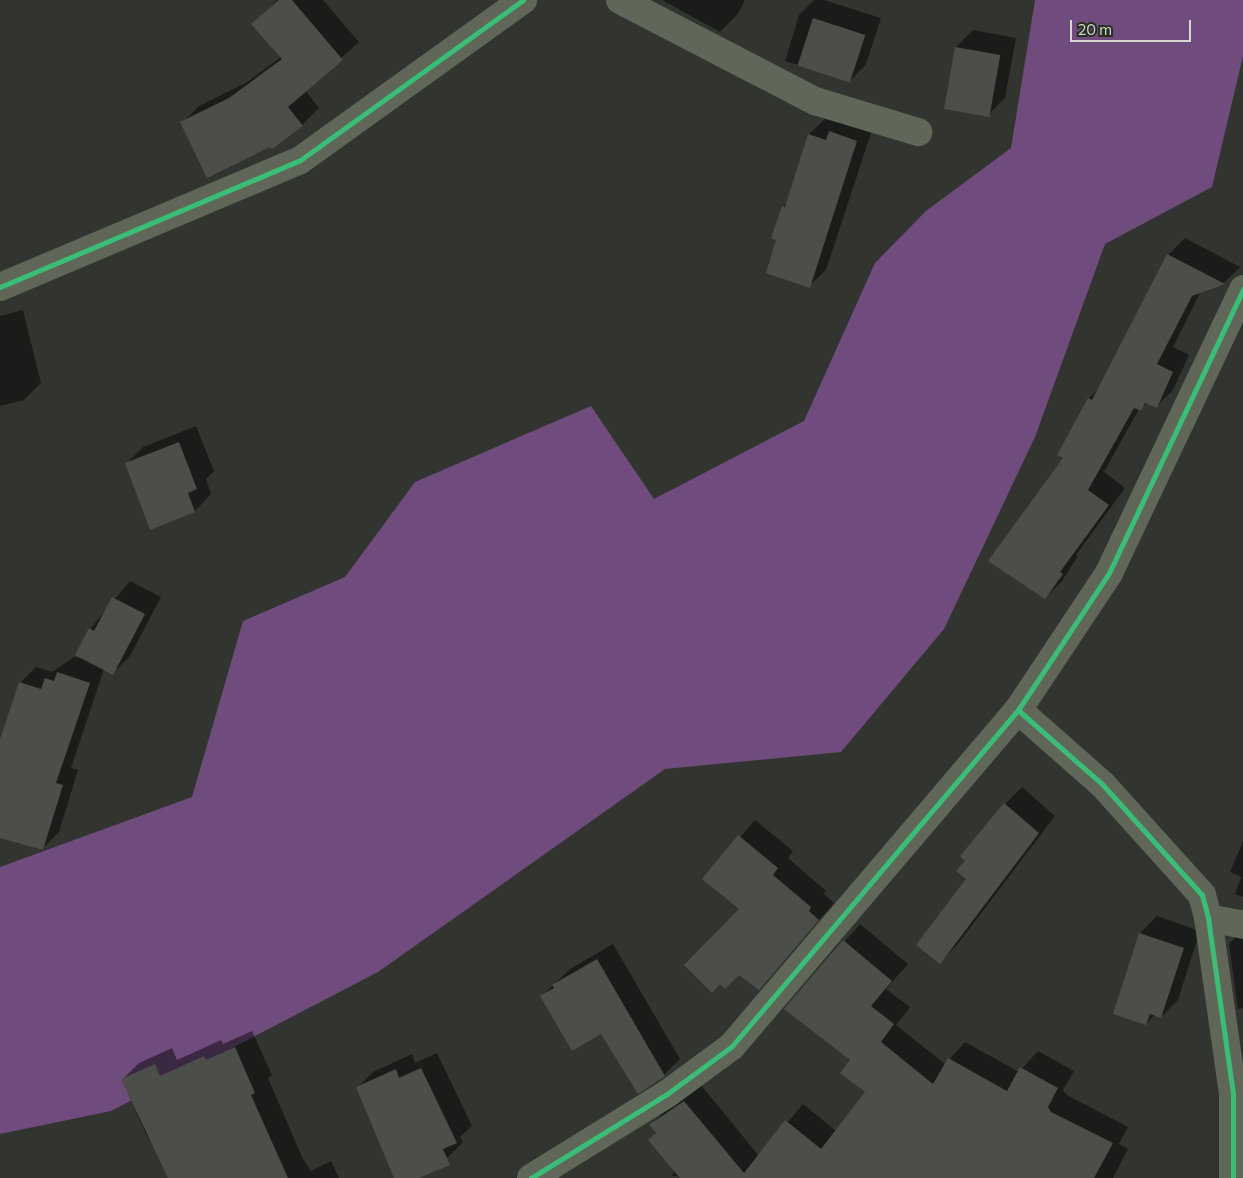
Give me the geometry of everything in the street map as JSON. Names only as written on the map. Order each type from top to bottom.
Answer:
[{"type":"street","points":[[0,287],[298,161],[523,0]]},
{"type":"street","points":[[620,0],[815,101],[918,132]]},
{"type":"street","points":[[531,1178],[667,1094],[732,1046],[1018,710],[1109,573],[1243,289]]},
{"type":"street","points":[[1018,710],[1103,785],[1202,895],[1208,918],[1233,1093],[1233,1178]]},
{"type":"street","points":[[1208,918],[1243,925]]},
{"type":"shaded area","points":[[1035,0],[1243,0],[1243,56],[1212,187],[1105,244],[1035,437],[944,629],[841,752],[665,769],[378,972],[111,1111],[0,1134],[0,867],[192,797],[243,621],[345,577],[415,482],[591,406],[654,499],[804,421],[875,263],[926,211],[1011,148]]},
{"type":"building","points":[[279,0],[292,0],[343,60],[288,107],[303,126],[272,149],[270,147],[207,178],[180,122],[229,98],[282,59],[251,24]]},
{"type":"building","points":[[813,18],[865,35],[850,83],[798,66]]},
{"type":"building","points":[[955,47],[1000,55],[989,117],[944,109]]},
{"type":"building","points":[[829,131],[857,141],[810,288],[766,273],[776,240],[771,238],[782,206],[785,207],[808,134],[826,140]]},
{"type":"building","points":[[1167,254],[1225,284],[1192,296],[1157,364],[1173,372],[1157,408],[1145,403],[1141,411],[1134,408],[1088,490],[1109,505],[1060,572],[1063,574],[1045,599],[988,561],[1063,458],[1057,455],[1088,398],[1092,400]]},
{"type":"building","points":[[179,442],[197,489],[188,493],[195,512],[150,530],[125,463]]},
{"type":"building","points":[[112,597],[145,614],[113,675],[75,655],[89,628],[94,631]]},
{"type":"building","points":[[57,672],[90,683],[56,783],[63,785],[43,850],[0,838],[0,739],[19,682],[41,689],[45,678],[54,681]]},
{"type":"building","points":[[1004,803],[1039,833],[940,964],[916,945],[966,879],[956,871],[965,861],[960,856]]},
{"type":"building","points":[[738,835],[778,868],[773,875],[811,907],[809,911],[819,920],[759,990],[739,975],[725,989],[720,984],[712,993],[684,965],[739,909],[702,879]]},
{"type":"building","points":[[1139,933],[1184,948],[1161,1018],[1150,1014],[1146,1025],[1113,1014]]},
{"type":"building","points":[[843,940],[892,981],[871,1006],[894,1024],[881,1042],[933,1084],[948,1058],[1007,1091],[1020,1067],[1058,1088],[1048,1107],[1051,1112],[1113,1143],[1094,1178],[680,1178],[648,1140],[656,1133],[649,1125],[684,1101],[744,1173],[785,1120],[821,1149],[865,1092],[840,1073],[850,1060],[784,1009]]},
{"type":"building","points":[[597,959],[665,1076],[638,1094],[601,1034],[572,1051],[540,996],[554,988],[552,985]]},
{"type":"building","points":[[235,1047],[255,1093],[251,1095],[288,1178],[168,1178],[121,1079],[155,1064],[160,1076],[204,1056],[206,1060]]},
{"type":"building","points":[[421,1068],[457,1143],[443,1149],[450,1165],[419,1178],[394,1178],[356,1087],[396,1069],[399,1078]]},
{"type":"cycle path","points":[[0,287],[299,161],[523,0]]},
{"type":"cycle path","points":[[531,1178],[667,1094],[732,1046],[1018,710],[1109,573],[1243,289]]},
{"type":"cycle path","points":[[1018,710],[1103,785],[1202,895],[1208,918],[1233,1093],[1233,1178]]}]
